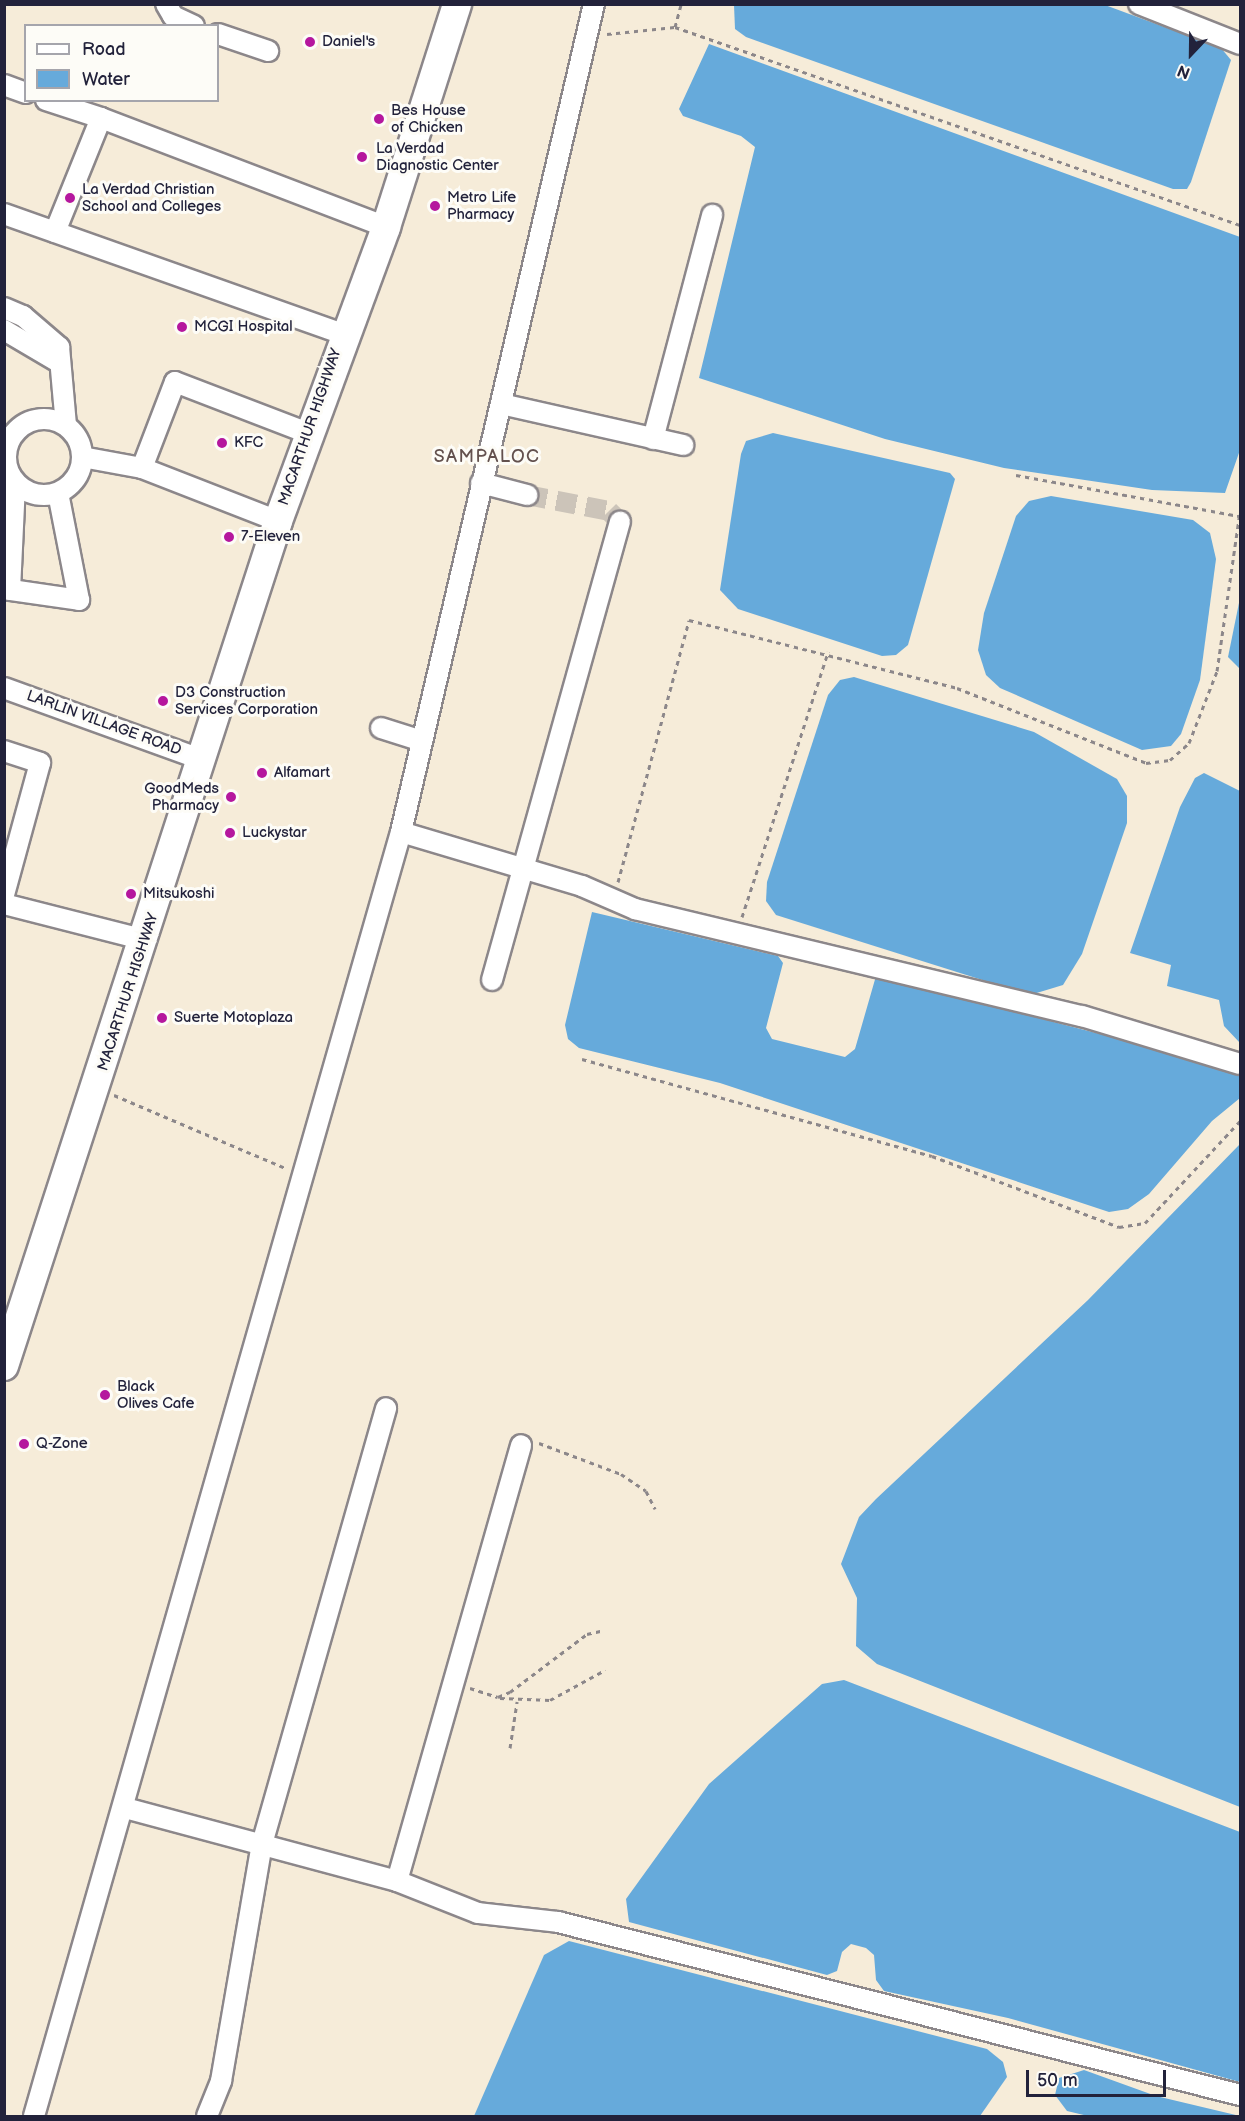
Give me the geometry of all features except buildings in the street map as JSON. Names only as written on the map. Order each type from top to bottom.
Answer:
[{"type":"highway","name":"MACARTHUR HIGHWAY","points":[[4,1366],[145,940],[278,521],[343,334],[386,227],[457,4]]},
{"type":"street","points":[[166,4],[173,16],[190,24]]},
{"type":"street","points":[[34,2116],[306,1177],[402,832],[481,483],[590,36],[594,4]]},
{"type":"street","points":[[1139,4],[1240,44]]},
{"type":"street","points":[[219,34],[268,51]]},
{"type":"street","points":[[4,85],[24,92]]},
{"type":"street","points":[[52,102],[101,118],[386,227]]},
{"type":"street","points":[[54,232],[101,118]]},
{"type":"street","points":[[4,214],[343,334]]},
{"type":"street","points":[[653,439],[712,215]]},
{"type":"street","points":[[4,308],[23,316],[59,347],[66,426]]},
{"type":"street","points":[[4,330],[60,363]]},
{"type":"street","points":[[142,468],[176,382],[308,433]]},
{"type":"street","points":[[501,404],[683,445]]},
{"type":"street","points":[[15,482],[39,495],[58,493],[73,482],[82,457],[78,439],[66,426],[40,419],[15,432],[6,457],[15,482],[7,590],[79,600],[58,493]]},
{"type":"street","points":[[82,457],[142,468],[278,521]]},
{"type":"street","points":[[481,483],[527,495]]},
{"type":"street","points":[[492,980],[620,525]]},
{"type":"street","name":"LARLIN VILLAGE ROAD","points":[[4,688],[203,760]]},
{"type":"street","points":[[381,728],[422,741]]},
{"type":"street","points":[[4,751],[40,763],[13,829],[4,895]]},
{"type":"street","points":[[402,832],[736,936],[1082,1016],[1240,1064]]},
{"type":"street","points":[[4,904],[145,940]]},
{"type":"street","points":[[207,2116],[221,2082],[262,1844],[386,1408]]},
{"type":"street","points":[[397,1881],[521,1445]]},
{"type":"street","points":[[125,1808],[397,1881],[462,1909],[558,1922],[1240,2095]]},
{"type":"path","points":[[675,27],[681,4]]},
{"type":"path","points":[[590,36],[675,27],[1240,225]]},
{"type":"path","points":[[613,898],[689,620],[828,651],[1022,711],[1146,763],[1170,760],[1189,743],[1217,670],[1240,514],[1016,475]]},
{"type":"path","points":[[736,936],[828,651]]},
{"type":"path","points":[[582,1059],[932,1156],[1119,1227],[1145,1223],[1240,1121]]},
{"type":"path","points":[[97,1087],[306,1177]]},
{"type":"path","points":[[521,1445],[546,1445],[621,1474],[646,1491],[655,1509]]},
{"type":"path","points":[[498,1697],[526,1685],[587,1634],[604,1630]]},
{"type":"path","points":[[454,1682],[517,1702],[550,1700],[605,1670]]},
{"type":"path","points":[[510,1748],[517,1702]]},
{"type":"water","points":[[734,5],[1105,5],[1221,48],[1231,60],[1191,182],[1187,189],[1173,189],[746,37],[735,29]]},
{"type":"water","points":[[709,44],[1240,237],[1240,450],[1225,493],[1152,490],[1004,468],[885,439],[699,378],[755,147],[741,136],[683,116],[679,109]]},
{"type":"water","points":[[773,433],[950,473],[955,479],[908,645],[896,655],[882,656],[738,609],[720,590],[741,454],[746,441]]},
{"type":"water","points":[[1051,496],[1193,520],[1210,533],[1216,559],[1200,680],[1181,734],[1171,746],[1142,750],[1000,688],[986,675],[978,650],[984,613],[1016,516],[1029,501]]},
{"type":"water","points":[[1240,598],[1240,669],[1228,657]]},
{"type":"water","points":[[854,677],[1034,732],[1117,779],[1127,796],[1127,823],[1082,954],[1063,985],[1030,995],[776,915],[766,901],[767,882],[828,695],[840,680]]},
{"type":"water","points":[[1204,773],[1240,791],[1240,1043],[1224,1026],[1219,1000],[1167,986],[1171,965],[1130,953],[1180,807],[1195,778]]},
{"type":"water","points":[[592,912],[778,956],[783,963],[766,1028],[772,1039],[845,1057],[855,1049],[876,976],[1239,1070],[1240,1098],[1212,1121],[1149,1194],[1128,1209],[1109,1212],[720,1083],[579,1048],[568,1039],[565,1025]]},
{"type":"water","points":[[1240,1144],[1240,1807],[877,1664],[856,1646],[857,1598],[841,1564],[859,1517],[876,1499],[1088,1300]]},
{"type":"water","points":[[844,1680],[1240,1832],[1240,2082],[1008,2018],[884,1991],[876,1980],[874,1955],[866,1948],[851,1944],[842,1952],[837,1971],[827,1975],[629,1922],[626,1899],[709,1784],[822,1684]]},
{"type":"water","points":[[569,1941],[987,2049],[1003,2062],[1007,2077],[980,2116],[474,2116],[544,1955]]},
{"type":"water","points":[[1084,2070],[1156,2096],[1240,2116],[1088,2116],[1067,2111],[1055,2095],[1059,2078]]},
{"type":"tunnel","points":[[527,495],[609,511],[620,522]]},
{"type":"place","name":"Daniel's","points":[[310,42]]},
{"type":"place","name":"Bes House of Chicken","points":[[379,119]]},
{"type":"place","name":"La Verdad Diagnostic Center","points":[[362,157]]},
{"type":"place","name":"La Verdad Christian School and Colleges","points":[[70,198]]},
{"type":"place","name":"Metro Life Pharmacy","points":[[435,206]]},
{"type":"place","name":"MCGI Hospital","points":[[182,327]]},
{"type":"place","name":"KFC","points":[[222,443]]},
{"type":"place","name":"7-Eleven","points":[[229,537]]},
{"type":"place","name":"D3 Construction Services Corporation","points":[[163,701]]},
{"type":"place","name":"Alfamart","points":[[262,773]]},
{"type":"place","name":"GoodMeds Pharmacy","points":[[231,797]]},
{"type":"place","name":"Luckystar","points":[[230,833]]},
{"type":"place","name":"Mitsukoshi","points":[[131,894]]},
{"type":"place","name":"Suerte Motoplaza","points":[[162,1018]]},
{"type":"place","name":"Black Olives Cafe","points":[[105,1395]]},
{"type":"place","name":"Q-Zone","points":[[24,1444]]},
{"type":"district","name":"SAMPALOC","points":[[487,457]]}]
